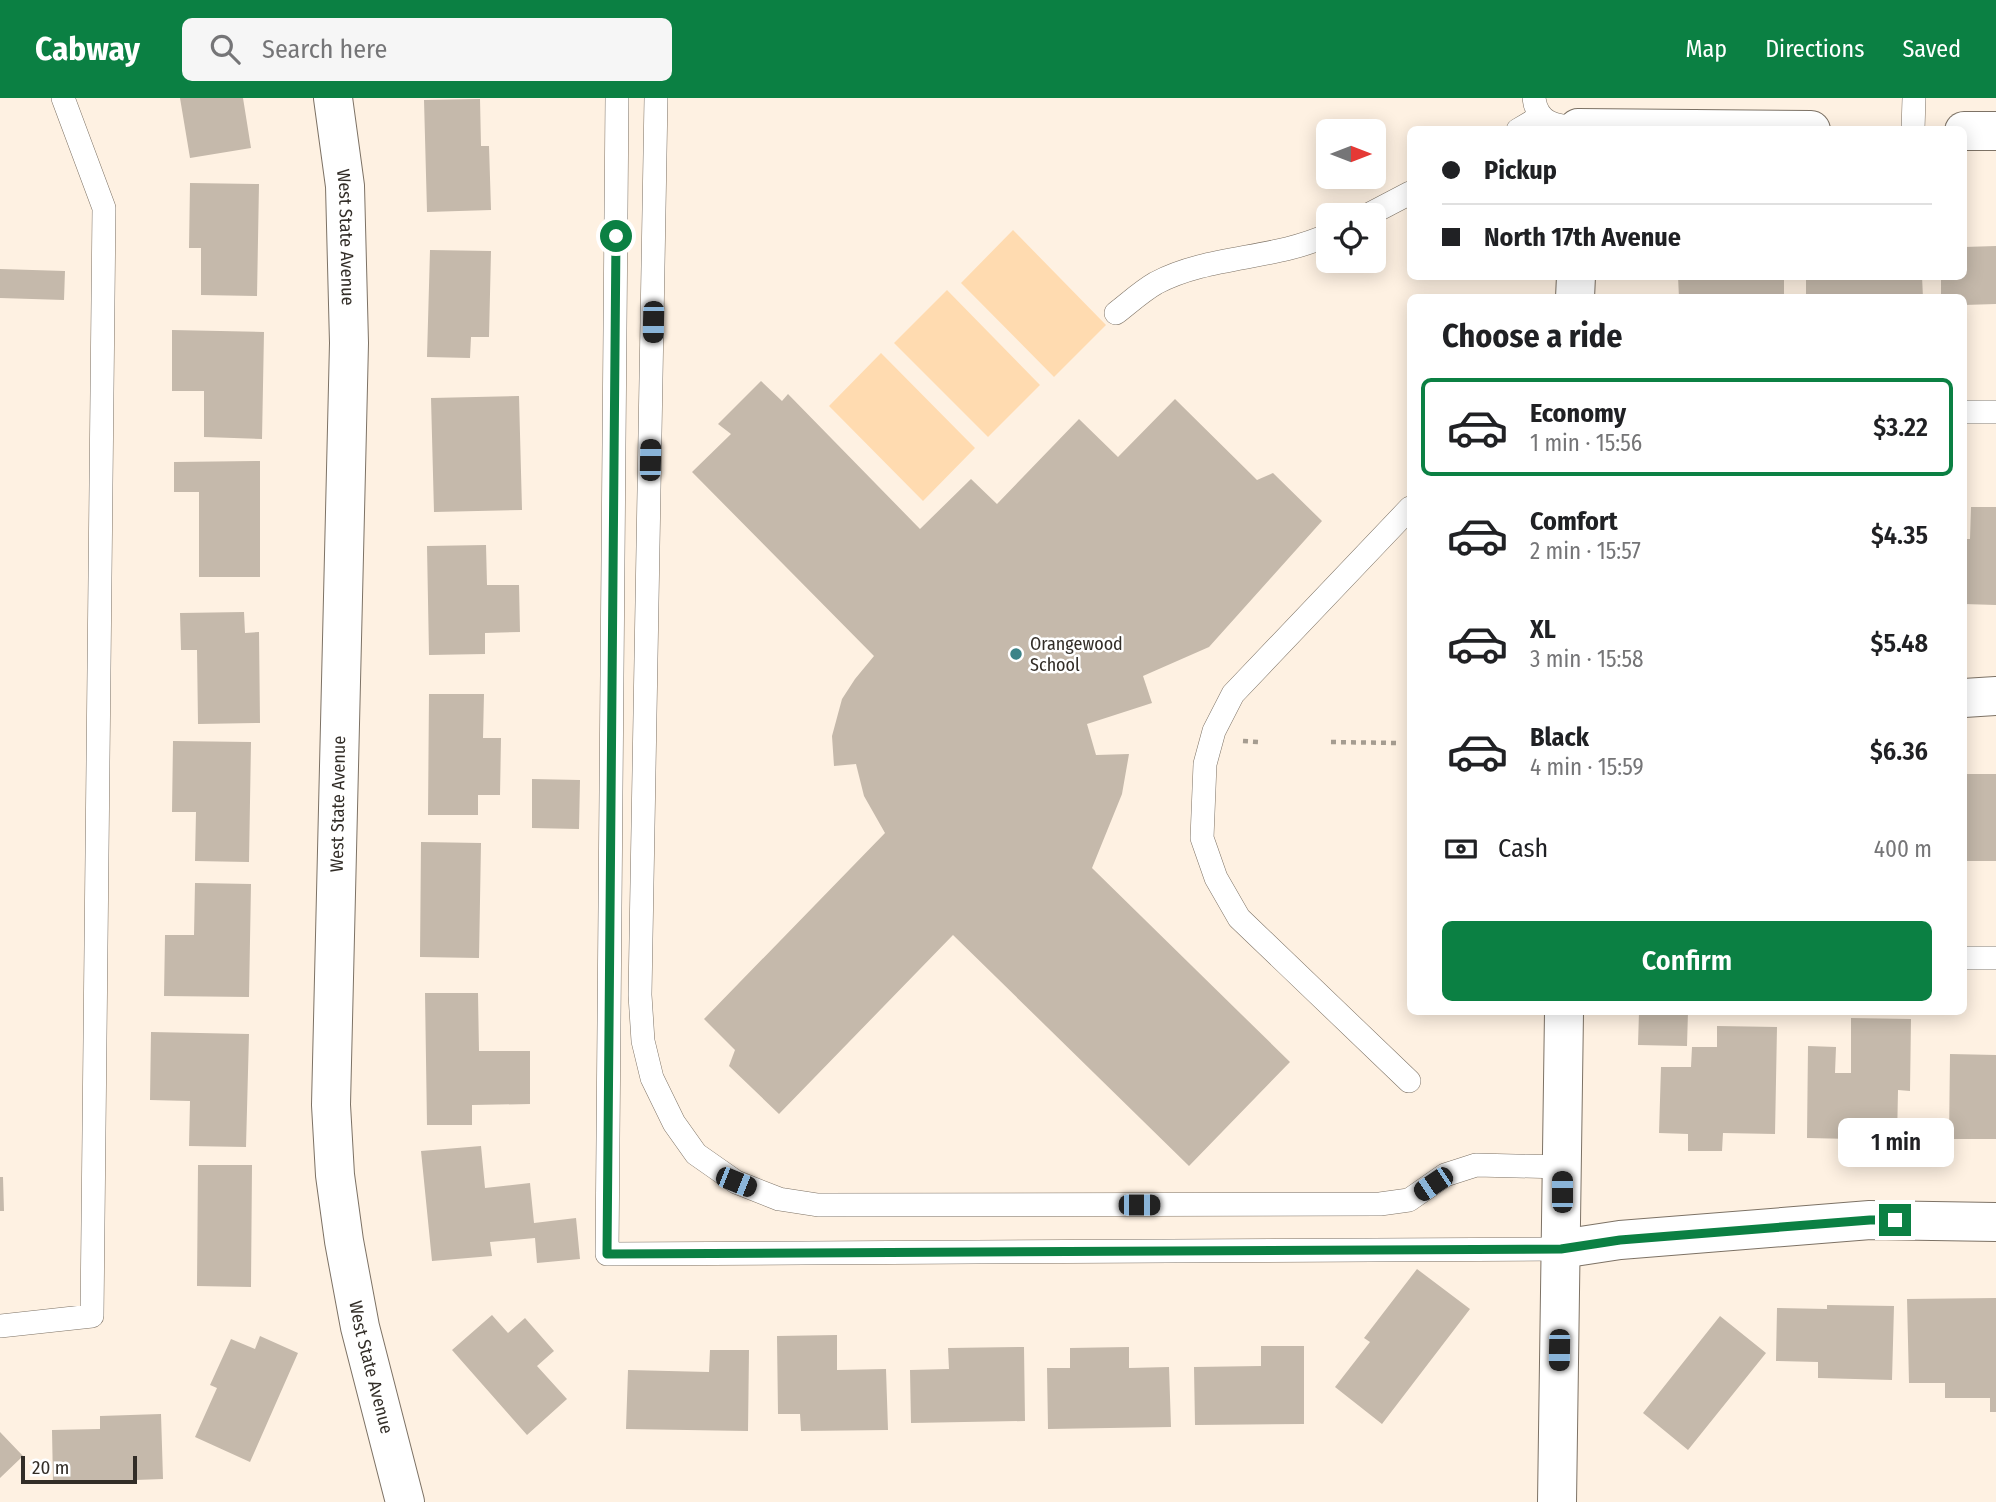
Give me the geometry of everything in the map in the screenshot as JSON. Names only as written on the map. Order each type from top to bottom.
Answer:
[{"type":"street","name":"West State Avenue","points":[[333,98],[345,186],[349,342],[331,1105],[334,1163],[344,1241],[360,1327],[405,1502]]},
{"type":"street","points":[[1578,118],[1733,126]]},
{"type":"street","points":[[1967,131],[1996,131]]},
{"type":"street","points":[[1967,698],[1996,696]]},
{"type":"street","points":[[1557,1502],[1564,1015]]},
{"type":"street","points":[[1561,1249],[1620,1240],[1870,1220],[1996,1222]]},
{"type":"lane","points":[[0,1326],[92,1316],[104,208],[63,98]]},
{"type":"lane","points":[[617,98],[607,1254],[1561,1249]]},
{"type":"lane","points":[[656,98],[640,995],[643,1041],[652,1078],[674,1124],[696,1154],[736,1182],[779,1199],[818,1205],[1380,1204],[1409,1200],[1445,1175],[1476,1166],[1562,1167]]},
{"type":"lane","points":[[1913,126],[1914,98]]},
{"type":"lane","points":[[1521,126],[1537,107],[1549,124],[1578,118]]},
{"type":"lane","points":[[1386,206],[1407,195]]},
{"type":"lane","points":[[1116,313],[1154,284],[1195,268],[1290,249],[1316,239]]},
{"type":"lane","points":[[1967,412],[1996,412]]},
{"type":"lane","points":[[1407,511],[1233,694],[1214,731],[1205,764],[1202,838],[1216,877],[1239,918],[1409,1081]]},
{"type":"lane","points":[[1967,958],[1996,958]]},
{"type":"path","points":[[1331,742],[1396,743]]},
{"type":"shaded area","points":[[1013,230],[1106,325],[1054,377],[961,283]]},
{"type":"shaded area","points":[[947,290],[1040,385],[988,437],[894,343]]},
{"type":"shaded area","points":[[881,353],[975,448],[923,501],[829,406]]},
{"type":"building","points":[[180,98],[243,98],[251,148],[190,158]]},
{"type":"building","points":[[480,99],[481,146],[489,146],[491,210],[427,212],[424,100]]},
{"type":"building","points":[[190,183],[259,184],[257,296],[201,295],[201,248],[189,248]]},
{"type":"building","points":[[1996,246],[1996,304],[1967,305],[1967,294],[1941,294],[1941,280],[1967,280],[1967,247]]},
{"type":"building","points":[[430,250],[491,251],[489,337],[471,337],[470,358],[427,357]]},
{"type":"building","points":[[0,269],[65,271],[64,300],[0,298]]},
{"type":"building","points":[[1678,280],[1784,280],[1784,294],[1679,294]]},
{"type":"building","points":[[1806,280],[1922,280],[1923,294],[1806,294]]},
{"type":"building","points":[[172,330],[264,332],[262,439],[204,437],[204,391],[172,391]]},
{"type":"building","points":[[761,381],[782,401],[788,394],[920,529],[971,479],[997,504],[1079,419],[1118,457],[1175,399],[1257,480],[1273,473],[1322,521],[1209,647],[1143,676],[1152,703],[1087,724],[1096,755],[1129,754],[1122,794],[1092,868],[1290,1062],[1189,1166],[953,935],[779,1114],[729,1066],[735,1050],[704,1019],[885,833],[864,796],[856,764],[834,766],[832,736],[842,699],[874,656],[692,472],[731,434],[718,424]]},
{"type":"building","points":[[519,396],[522,510],[434,512],[431,398]]},
{"type":"building","points":[[260,461],[260,577],[199,577],[199,492],[174,492],[174,462]]},
{"type":"building","points":[[1971,507],[1996,507],[1996,605],[1967,604],[1967,539],[1970,539]]},
{"type":"building","points":[[486,545],[487,585],[519,585],[520,632],[485,633],[485,654],[429,655],[427,546]]},
{"type":"building","points":[[244,612],[245,633],[259,632],[260,723],[198,724],[197,650],[181,650],[180,613]]},
{"type":"building","points":[[429,694],[484,694],[483,738],[501,738],[500,795],[478,795],[478,815],[428,815]]},
{"type":"building","points":[[173,741],[251,742],[249,862],[195,861],[196,812],[172,812]]},
{"type":"building","points":[[1967,774],[1996,774],[1996,861],[1967,861]]},
{"type":"building","points":[[532,779],[580,780],[579,829],[532,828]]},
{"type":"building","points":[[421,842],[481,843],[479,958],[420,957]]},
{"type":"building","points":[[195,883],[251,884],[249,997],[164,996],[165,935],[194,935]]},
{"type":"building","points":[[425,993],[478,993],[479,1051],[530,1051],[530,1104],[472,1105],[472,1125],[427,1125]]},
{"type":"building","points":[[1639,1015],[1688,1015],[1687,1046],[1638,1045]]},
{"type":"building","points":[[1851,1018],[1911,1019],[1910,1091],[1898,1090],[1897,1140],[1807,1138],[1808,1046],[1836,1047],[1835,1073],[1851,1073]]},
{"type":"building","points":[[1717,1026],[1777,1027],[1775,1134],[1723,1133],[1722,1151],[1688,1151],[1688,1134],[1659,1133],[1661,1067],[1691,1067],[1692,1047],[1717,1047]]},
{"type":"building","points":[[151,1032],[249,1034],[246,1147],[189,1146],[190,1101],[150,1100]]},
{"type":"building","points":[[1950,1054],[1996,1055],[1996,1139],[1949,1139]]},
{"type":"building","points":[[481,1146],[485,1188],[530,1183],[534,1223],[576,1218],[580,1259],[537,1263],[535,1238],[490,1242],[492,1256],[432,1261],[421,1151]]},
{"type":"building","points":[[198,1165],[252,1165],[251,1287],[197,1286]]},
{"type":"building","points":[[0,1177],[3,1177],[4,1211],[0,1211]]},
{"type":"building","points":[[1417,1269],[1470,1309],[1382,1424],[1335,1387],[1370,1342],[1364,1338]]},
{"type":"building","points":[[1996,1298],[1996,1412],[1990,1412],[1990,1398],[1945,1398],[1945,1383],[1909,1383],[1907,1299]]},
{"type":"building","points":[[1827,1305],[1894,1306],[1892,1380],[1818,1378],[1818,1362],[1776,1361],[1777,1308],[1827,1309]]},
{"type":"building","points":[[492,1315],[508,1333],[525,1318],[554,1351],[537,1366],[567,1399],[527,1435],[452,1350]]},
{"type":"building","points":[[1720,1316],[1766,1353],[1688,1450],[1643,1413]]},
{"type":"building","points":[[837,1335],[837,1370],[886,1369],[888,1430],[801,1431],[800,1414],[778,1414],[777,1336]]},
{"type":"building","points":[[260,1336],[298,1353],[250,1462],[195,1437],[217,1388],[210,1385],[231,1339],[255,1349]]},
{"type":"building","points":[[1261,1346],[1304,1346],[1304,1424],[1195,1425],[1194,1367],[1261,1366]]},
{"type":"building","points":[[1024,1347],[1025,1421],[911,1423],[910,1370],[949,1369],[948,1348]]},
{"type":"building","points":[[1129,1347],[1129,1368],[1169,1367],[1171,1427],[1048,1429],[1047,1368],[1070,1368],[1070,1348]]},
{"type":"building","points":[[710,1350],[749,1350],[748,1431],[626,1429],[628,1370],[709,1372]]},
{"type":"building","points":[[161,1414],[163,1479],[53,1483],[52,1430],[100,1429],[100,1416]]},
{"type":"building","points":[[0,1432],[23,1456],[0,1478]]},
{"type":"place","name":"Orangewood School","points":[[1016,654]]},
{"type":"route","points":[[616,236],[607,1254],[1561,1249],[1620,1240],[1895,1220]]}]
